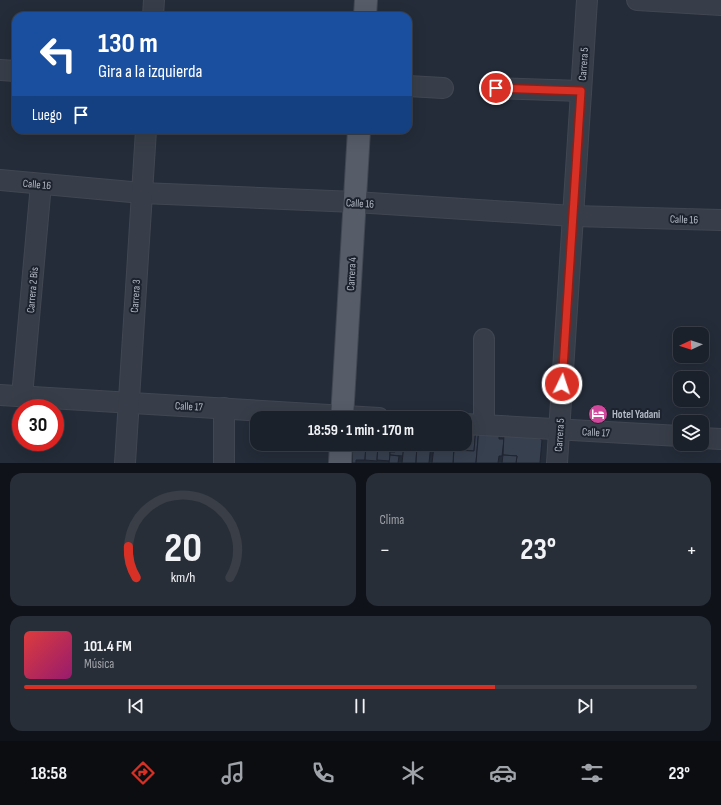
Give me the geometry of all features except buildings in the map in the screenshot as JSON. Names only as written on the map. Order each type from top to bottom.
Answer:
[{"type":"main road","points":[[365,12],[366,0]]},
{"type":"main road","name":"Carrera 4","points":[[342,411],[359,134]]},
{"type":"main road","points":[[340,463],[341,451]]},
{"type":"street","points":[[153,12],[154,0]]},
{"type":"street","name":"Carrera 5","points":[[557,463],[587,0]]},
{"type":"street","points":[[637,0],[721,5]]},
{"type":"street","points":[[0,70],[12,70]]},
{"type":"street","points":[[412,86],[443,88]]},
{"type":"street","points":[[496,88],[581,91]]},
{"type":"street","name":"Carrera 3","points":[[125,463],[146,134]]},
{"type":"street","name":"Calle 16","points":[[0,180],[142,193],[355,202],[573,216],[721,220]]},
{"type":"street","name":"Carrera 2 Bis","points":[[22,396],[41,184]]},
{"type":"street","points":[[475,424],[484,339]]},
{"type":"street","name":"Calle 17","points":[[0,395],[263,411]]},
{"type":"street","points":[[224,408],[224,463]]},
{"type":"street","name":"Calle 17","points":[[475,424],[673,436]]},
{"type":"street","points":[[709,438],[721,438]]},
{"type":"place","name":"Hotel Yadani","points":[[598,414]]},
{"type":"route","points":[[496,88],[581,91],[562,384]]}]
